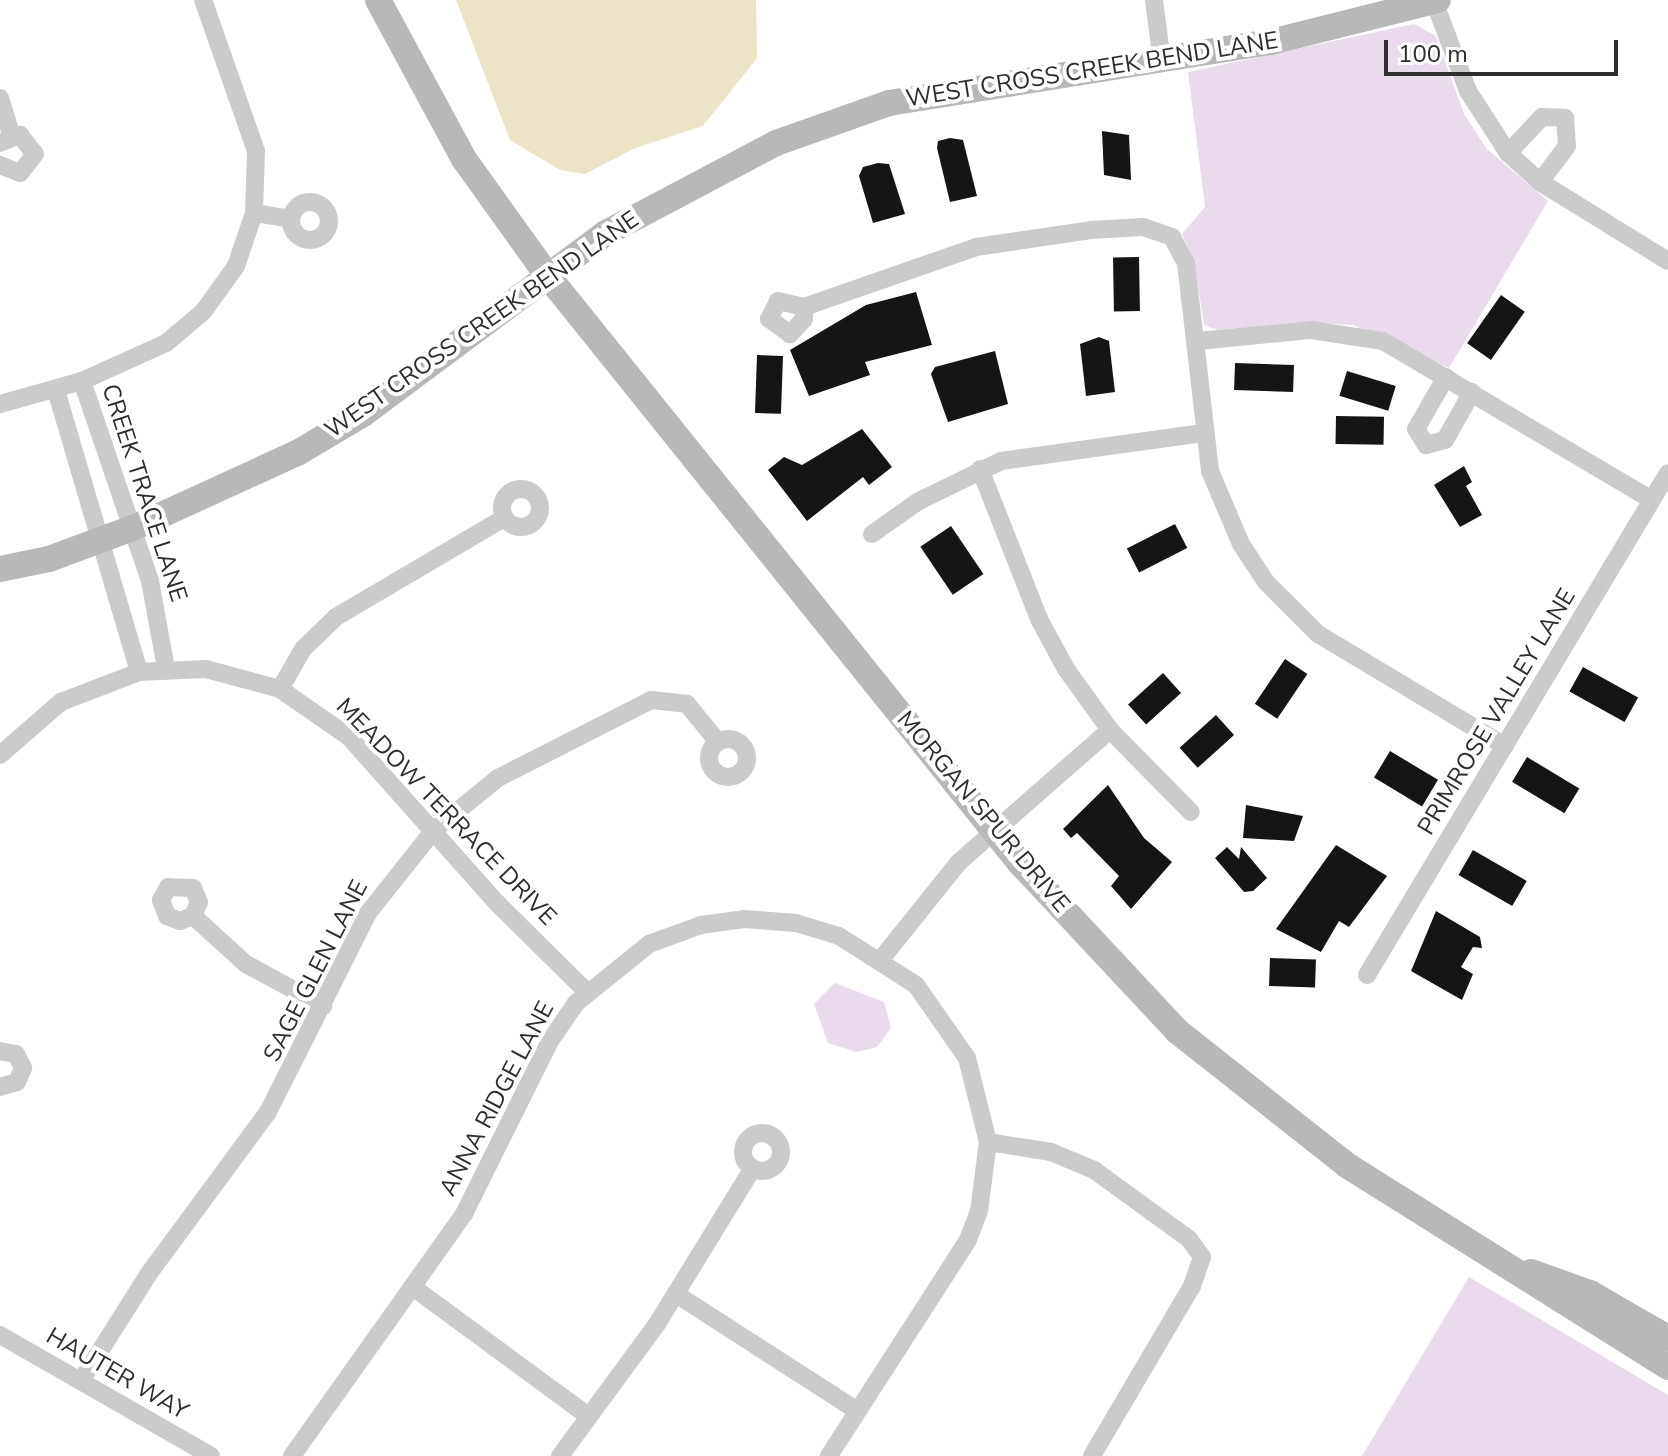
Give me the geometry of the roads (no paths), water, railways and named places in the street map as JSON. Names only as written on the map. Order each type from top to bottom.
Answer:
[{"type":"street","points":[[0,404],[82,381],[149,352],[191,324],[236,266],[254,213],[253,134],[203,0]]},
{"type":"street","name":"MORGAN SPUR DRIVE","points":[[378,0],[464,159],[547,275],[993,830],[1177,1031],[1348,1166],[1668,1367]]},
{"type":"street","points":[[1154,0],[1162,62]]},
{"type":"street","points":[[1436,1],[1468,91],[1508,153],[1540,182],[1668,261]]},
{"type":"street","name":"WEST CROSS CREEK BEND LANE","points":[[0,569],[103,539],[222,492],[363,414],[547,275],[659,201],[804,133],[889,103],[991,82],[1162,62],[1436,1]]},
{"type":"street","points":[[0,98],[6,139],[31,142],[34,158],[20,173],[0,165]]},
{"type":"street","points":[[1508,153],[1542,117],[1565,118],[1567,146],[1540,182]]},
{"type":"street","points":[[254,213],[291,219]]},
{"type":"street","points":[[804,307],[890,273],[1026,238],[1143,227],[1172,237],[1186,263],[1198,341],[1203,433],[1210,471],[1241,544],[1285,604],[1350,655],[1505,746]]},
{"type":"street","points":[[1198,341],[1345,332],[1383,341],[1652,500]]},
{"type":"street","points":[[1446,377],[1416,429],[1426,445],[1445,440],[1472,392]]},
{"type":"street","name":"CREEK TRACE LANE","points":[[82,381],[133,528],[166,668]]},
{"type":"street","points":[[56,390],[103,539],[139,672]]},
{"type":"street","points":[[872,534],[980,469],[1032,453],[1203,433]]},
{"type":"street","points":[[980,469],[1039,619],[1110,730],[1191,812]]},
{"type":"street","name":"PRIMROSE VALLEY LANE","points":[[1367,975],[1668,473]]},
{"type":"street","points":[[280,689],[303,649],[336,617],[504,518]]},
{"type":"street","name":"MEADOW TERRACE DRIVE","points":[[0,755],[61,702],[139,672],[166,668],[223,672],[280,689],[339,727],[586,991]]},
{"type":"street","name":"SAGE GLEN LANE","points":[[81,1381],[150,1272],[268,1112],[368,913],[434,830],[498,778],[651,700],[672,698],[691,707],[718,742]]},
{"type":"street","points":[[882,958],[929,893],[993,830],[1110,730]]},
{"type":"street","points":[[193,916],[246,964],[323,1006]]},
{"type":"street","name":"ANNA RIDGE LANE","points":[[292,1456],[414,1288],[479,1189],[550,1041],[586,991],[649,944],[731,920],[809,927],[882,958],[925,994],[952,1031],[977,1087],[988,1142],[979,1211],[968,1240],[829,1456]]},
{"type":"street","points":[[0,1051],[16,1054],[23,1068],[17,1082],[0,1087]]},
{"type":"street","points":[[988,1142],[1080,1163],[1189,1239],[1202,1257],[1198,1276],[1092,1456]]},
{"type":"street","points":[[560,1456],[676,1294],[753,1168]]},
{"type":"street","name":"MORGAN SPUR DRIVE","points":[[1501,1262],[1590,1293],[1668,1338]]},
{"type":"street","points":[[414,1288],[588,1416]]},
{"type":"street","points":[[676,1294],[856,1410]]},
{"type":"street","name":"HAUTER WAY","points":[[0,1335],[211,1456]]}]
